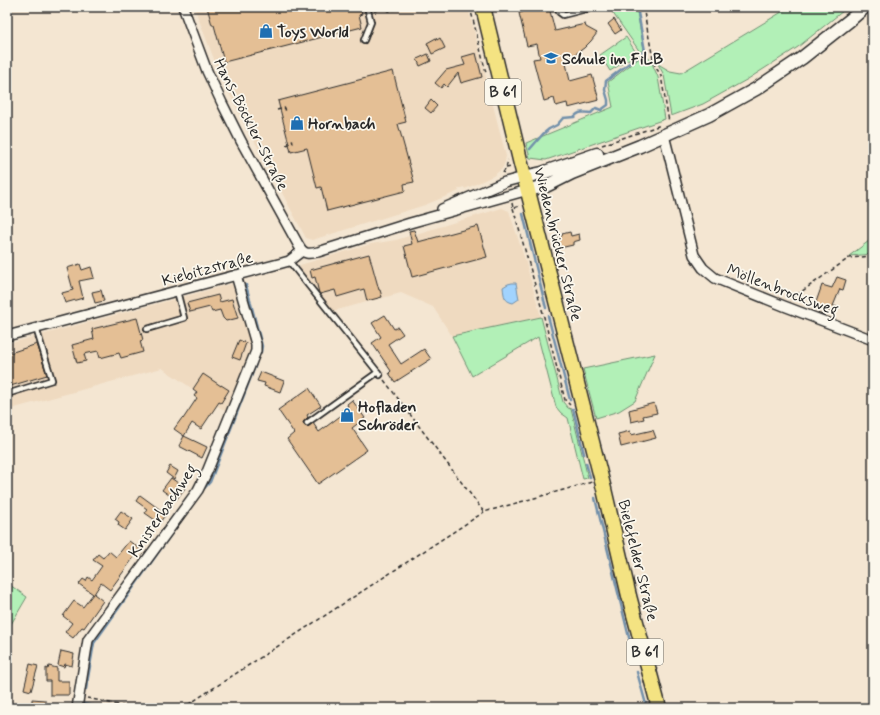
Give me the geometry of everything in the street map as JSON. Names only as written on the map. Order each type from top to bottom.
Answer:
[{"type":"main road","name":"Wiedenbrücker Straße","points":[[483,7],[578,406],[602,484]]},
{"type":"main road","points":[[526,183],[546,186],[572,173],[640,146],[662,132],[709,115],[756,89],[802,58],[865,7]]},
{"type":"main road","name":"Bielefelder Straße","points":[[602,484],[629,596],[659,708]]},
{"type":"street","name":"Hans-Böckler-Straße","points":[[183,7],[207,71],[222,103],[241,141],[302,250]]},
{"type":"street","name":"Möllenbrocksweg","points":[[662,132],[694,255],[703,268],[715,278],[873,340]]},
{"type":"street","points":[[410,223],[506,182],[526,183]]},
{"type":"street","points":[[302,250],[311,254],[318,252],[410,223],[526,183]]},
{"type":"street","name":"Kiebitzstraße","points":[[7,336],[289,261],[302,250]]},
{"type":"street","name":"Knisterbachweg","points":[[77,708],[88,640],[198,490],[208,472],[256,351],[256,344],[236,276]]},
{"type":"lane","points":[[364,40],[371,22],[367,7]]},
{"type":"lane","points":[[558,7],[559,12],[563,15],[594,7]]},
{"type":"lane","points":[[289,261],[379,373],[307,423]]},
{"type":"lane","points":[[147,329],[184,318],[177,291]]},
{"type":"lane","points":[[7,394],[52,380],[36,328]]},
{"type":"path","points":[[368,12],[385,8],[389,11],[404,7]]},
{"type":"path","points":[[643,7],[654,64],[661,76],[669,122]]},
{"type":"path","points":[[277,110],[285,108],[286,113]]},
{"type":"path","points":[[597,146],[662,132]]},
{"type":"path","points":[[286,145],[293,143],[292,138]]},
{"type":"path","points":[[503,173],[506,168],[512,166]]},
{"type":"path","points":[[511,202],[543,313],[565,400],[569,405],[578,406]]},
{"type":"path","points":[[513,208],[523,206]]},
{"type":"path","points":[[784,306],[786,303],[849,258],[873,256]]},
{"type":"path","points":[[379,373],[484,512]]},
{"type":"path","points":[[182,708],[484,512],[602,484]]},
{"type":"path","points":[[79,696],[132,708]]},
{"type":"shaded area","points":[[194,7],[468,7],[506,156],[502,169],[493,176],[465,189],[464,187],[458,189],[459,191],[425,205],[312,240],[306,238],[231,97],[217,67]]},
{"type":"shaded area","points":[[502,208],[509,211],[526,263],[541,317],[452,336],[433,307],[401,293],[333,311],[300,269],[300,265],[371,244],[396,240]]},
{"type":"shaded area","points":[[231,284],[237,287],[253,350],[228,413],[162,368],[7,410],[7,344]]},
{"type":"green space","points":[[611,7],[636,7],[644,49],[640,52],[610,9]]},
{"type":"green space","points":[[790,7],[848,7],[798,47],[748,79],[703,104],[671,116],[664,75],[658,64],[670,71],[681,73]]},
{"type":"green space","points":[[626,37],[637,54],[610,71],[600,55]]},
{"type":"green space","points":[[642,56],[650,59],[658,77],[665,119],[546,160],[530,158],[526,143],[613,107],[608,82]]},
{"type":"green space","points":[[873,238],[873,254],[849,256]]},
{"type":"green space","points":[[541,317],[563,402],[568,408],[571,409],[588,478],[583,479],[568,418],[556,407],[538,337],[472,376],[452,336]]},
{"type":"green space","points":[[655,354],[635,401],[619,411],[596,418],[583,369]]},
{"type":"green space","points":[[7,583],[27,597],[7,631]]},
{"type":"water","points":[[516,283],[519,299],[513,303],[505,298],[503,287]]},
{"type":"building","name":"Toys World","points":[[207,7],[360,7],[362,14],[359,15],[362,27],[224,62],[214,25],[212,25]]},
{"type":"building","name":"Schule im FiLB","points":[[522,7],[549,7],[555,31],[585,24],[586,27],[597,33],[584,48],[565,59],[570,81],[592,75],[599,100],[568,108],[567,103],[556,106],[554,98],[544,101],[533,59],[540,58],[537,44],[527,46],[519,13],[523,12]]},
{"type":"building","points":[[614,19],[621,30],[615,34],[608,24]]},
{"type":"building","points":[[436,38],[437,40],[440,38],[445,48],[432,54],[427,43]]},
{"type":"building","points":[[476,53],[482,77],[461,83],[458,73],[447,87],[444,84],[441,88],[435,83],[446,70],[465,65],[462,57]]},
{"type":"building","points":[[428,54],[431,61],[420,66],[417,59]]},
{"type":"building","points":[[393,71],[406,122],[398,124],[414,182],[404,184],[405,191],[327,211],[321,187],[317,188],[307,148],[291,152],[278,101]]},
{"type":"building","points":[[431,100],[437,106],[431,113],[425,108]]},
{"type":"building","points":[[478,226],[487,257],[412,277],[404,246],[412,244],[409,231],[414,230],[418,242]]},
{"type":"building","points":[[570,232],[571,236],[579,234],[580,240],[573,242],[573,245],[560,248],[557,237]]},
{"type":"building","points":[[369,254],[382,297],[367,301],[364,289],[337,297],[335,290],[319,293],[315,277],[312,278],[310,270]]},
{"type":"building","points":[[80,264],[82,270],[91,267],[94,278],[79,281],[83,298],[65,303],[62,293],[73,290],[67,268]]},
{"type":"building","points":[[837,277],[846,280],[843,290],[840,289],[833,306],[837,307],[835,314],[815,305],[822,285],[832,288]]},
{"type":"building","points":[[101,290],[104,301],[95,303],[92,292]]},
{"type":"building","points":[[218,295],[220,302],[232,299],[238,318],[226,321],[220,310],[212,312],[210,307],[190,312],[187,303]]},
{"type":"building","points":[[385,315],[394,329],[398,327],[403,334],[388,344],[401,364],[424,349],[431,359],[395,382],[389,373],[391,371],[372,343],[381,337],[372,323]]},
{"type":"building","points":[[137,318],[143,340],[140,341],[143,352],[121,358],[119,353],[100,358],[98,351],[84,354],[86,361],[77,363],[72,345],[94,339],[92,329]]},
{"type":"building","points":[[239,340],[246,343],[240,360],[232,357]]},
{"type":"building","points":[[37,344],[47,375],[7,387],[7,354]]},
{"type":"building","points":[[261,372],[284,381],[280,392],[264,386],[265,383],[257,381]]},
{"type":"building","points":[[203,374],[229,390],[201,429],[192,423],[184,436],[174,429],[182,418],[183,419],[197,398],[194,396],[197,392],[193,389]]},
{"type":"building","points":[[309,388],[321,406],[307,415],[308,417],[303,422],[305,426],[308,427],[313,423],[319,432],[343,414],[341,411],[348,406],[347,404],[352,400],[365,418],[352,428],[367,450],[318,484],[287,439],[294,433],[278,410]]},
{"type":"building","points":[[654,403],[657,413],[643,416],[644,419],[631,422],[629,410]]},
{"type":"building","points":[[653,430],[656,438],[621,447],[618,434],[630,431],[631,435]]},
{"type":"building","points":[[184,436],[207,447],[202,458],[179,446]]},
{"type":"building","points":[[170,466],[178,471],[174,479],[166,473]]},
{"type":"building","points":[[171,478],[185,488],[176,500],[162,490]]},
{"type":"building","points":[[140,495],[166,514],[160,522],[145,513],[147,509],[136,501]]},
{"type":"building","points":[[121,511],[133,519],[125,530],[118,525],[119,522],[115,519]]},
{"type":"building","points":[[129,541],[140,549],[110,590],[101,583],[94,594],[103,601],[84,628],[82,627],[73,638],[65,632],[72,623],[63,616],[74,601],[83,607],[93,594],[79,584],[83,579],[86,581],[88,577],[92,580],[102,566],[93,560],[98,554],[103,558],[109,551],[116,557]]},
{"type":"building","points":[[61,651],[74,654],[72,666],[65,664],[64,667],[58,665]]},
{"type":"building","points":[[30,664],[38,666],[31,691],[24,689]]},
{"type":"building","points":[[49,666],[57,668],[57,681],[69,681],[69,695],[50,695],[50,681],[46,681],[46,668],[48,669]]},
{"type":"building","points":[[32,699],[45,700],[45,708],[32,708]]},
{"type":"waterway","points":[[530,149],[543,134],[557,125],[563,118],[574,117],[584,112],[591,113],[596,108],[601,110],[608,105],[605,90],[606,81],[645,51],[637,7]]},
{"type":"waterway","points":[[523,214],[546,308]]},
{"type":"waterway","points":[[246,285],[262,346],[261,352]]},
{"type":"waterway","points":[[548,316],[570,400]]},
{"type":"waterway","points":[[201,492],[210,482],[256,364]]},
{"type":"waterway","points":[[573,409],[584,454]]},
{"type":"waterway","points":[[586,463],[590,477]]},
{"type":"waterway","points":[[595,498],[635,662]]},
{"type":"waterway","points":[[86,689],[94,643],[182,519]]},
{"type":"waterway","points":[[637,672],[647,708]]},
{"type":"waterway","points":[[83,702],[83,704],[105,708]]},
{"type":"place","name":"Toys World","points":[[266,31]]},
{"type":"place","name":"Schule im FiLB","points":[[551,58]]},
{"type":"place","name":"Hornbach","points":[[297,123]]},
{"type":"place","name":"Hofladen Schröder","points":[[347,415]]}]
